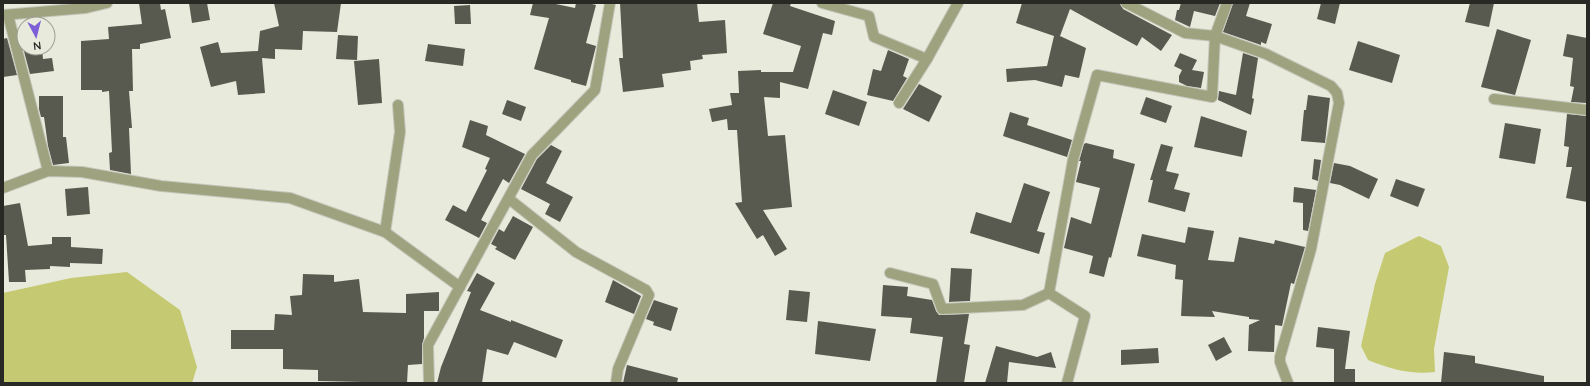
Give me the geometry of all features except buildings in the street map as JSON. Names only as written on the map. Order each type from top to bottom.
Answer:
[{"type":"street","points":[[48,171],[5,15],[86,8],[107,3]]},
{"type":"street","points":[[429,383],[428,346],[532,155],[595,90],[610,3]]},
{"type":"street","points":[[822,3],[869,16],[874,37],[927,59]]},
{"type":"street","points":[[899,103],[927,59],[958,3]]},
{"type":"street","points":[[1126,3],[1184,34],[1215,36],[1266,54],[1331,86],[1337,93],[1339,103],[1311,249],[1280,357],[1280,362],[1288,383]]},
{"type":"street","points":[[1049,292],[1073,160],[1097,76],[1212,97],[1215,36],[1227,3]]},
{"type":"street","points":[[1494,99],[1587,110]]},
{"type":"street","points":[[385,232],[400,132],[398,105]]},
{"type":"street","points":[[3,188],[48,171],[82,172],[161,186],[290,198],[385,232],[460,287]]},
{"type":"street","points":[[509,199],[576,252],[646,290],[649,295],[618,369],[616,383]]},
{"type":"street","points":[[890,273],[933,284],[942,309],[1023,305],[1049,292]]},
{"type":"street","points":[[1049,292],[1085,316],[1067,383]]},
{"type":"shaded area","points":[[1419,236],[1441,246],[1449,267],[1434,349],[1435,372],[1426,373],[1393,369],[1368,360],[1361,346],[1375,284],[1385,253]]},
{"type":"shaded area","points":[[127,272],[180,310],[197,367],[192,383],[3,383],[3,293],[71,278]]}]
